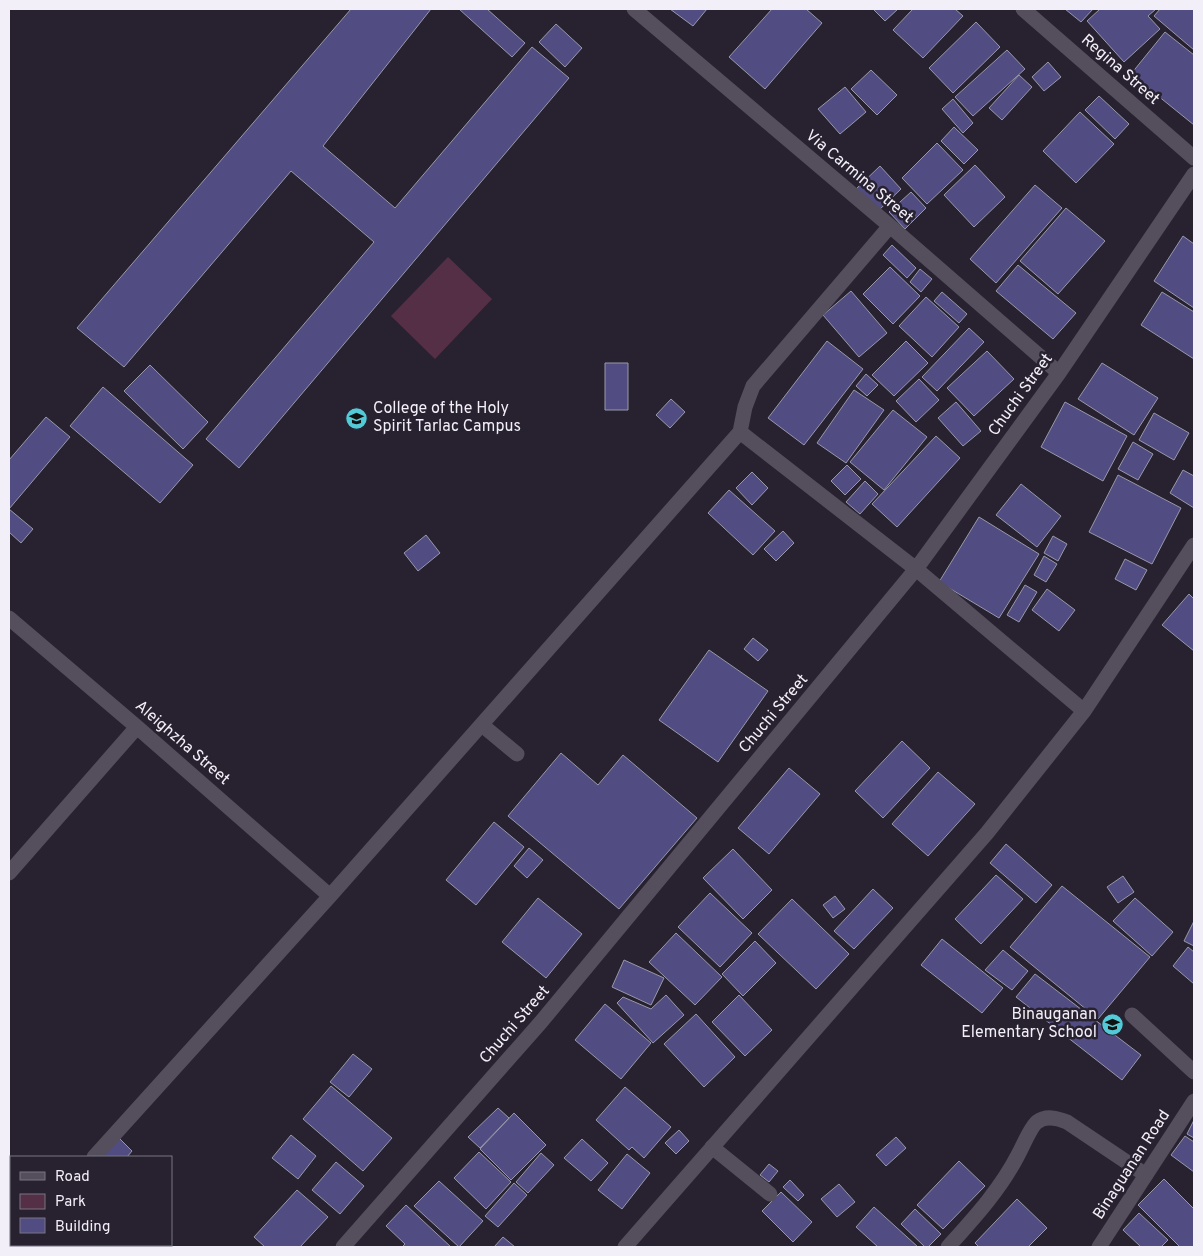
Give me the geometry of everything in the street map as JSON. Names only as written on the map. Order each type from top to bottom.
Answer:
[{"type":"street","name":"Via Carmina Street","points":[[634,9],[890,226],[1059,374]]},
{"type":"street","name":"Regina Street","points":[[1023,9],[1194,158]]},
{"type":"street","name":"Chuchi Street","points":[[342,1247],[541,1022],[916,569],[1059,374],[1194,174]]},
{"type":"street","points":[[95,1156],[330,896],[740,432],[745,406],[753,386],[890,226]]},
{"type":"street","points":[[740,432],[916,569],[1084,711]]},
{"type":"street","points":[[625,1247],[987,833],[1084,711],[1194,545]]},
{"type":"street","name":"Aleighzha Street","points":[[9,618],[330,896]]},
{"type":"street","points":[[482,725],[517,754]]},
{"type":"street","points":[[9,873],[137,727]]},
{"type":"street","points":[[1132,1016],[1194,1072]]},
{"type":"street","name":"Binaguanan Road","points":[[1099,1247],[1194,1101]]},
{"type":"street","points":[[948,1247],[987,1204],[1013,1166],[1036,1122],[1044,1118],[1054,1117],[1067,1122],[1146,1175]]},
{"type":"street","points":[[712,1147],[770,1194]]},
{"type":"green space","points":[[448,257],[492,299],[435,359],[391,316]]},
{"type":"building","points":[[351,9],[431,9],[323,146],[395,208],[532,47],[569,78],[239,468],[206,439],[374,242],[291,171],[124,367],[77,328]]},
{"type":"building","points":[[459,9],[487,9],[525,43],[512,57]]},
{"type":"building","points":[[670,9],[707,9],[693,26]]},
{"type":"building","points":[[772,9],[806,9],[822,23],[765,89],[729,57]]},
{"type":"building","points":[[873,9],[898,9],[885,21]]},
{"type":"building","points":[[913,9],[955,9],[963,16],[923,58],[893,30]]},
{"type":"building","points":[[1065,9],[1093,9],[1081,22]]},
{"type":"building","points":[[1100,9],[1156,9],[1148,16],[1160,29],[1124,62],[1087,21]]},
{"type":"building","points":[[1160,9],[1194,9],[1194,50],[1154,16]]},
{"type":"building","points":[[976,22],[1000,47],[953,93],[929,68]]},
{"type":"building","points":[[556,24],[582,48],[565,67],[539,42]]},
{"type":"building","points":[[1165,32],[1194,55],[1194,125],[1131,74]]},
{"type":"building","points":[[1007,50],[1025,69],[973,116],[955,97]]},
{"type":"building","points":[[1048,62],[1061,77],[1044,91],[1032,77]]},
{"type":"building","points":[[871,70],[897,95],[877,115],[851,89]]},
{"type":"building","points":[[1019,75],[1032,87],[1002,120],[989,108]]},
{"type":"building","points":[[845,87],[866,112],[840,134],[818,109]]},
{"type":"building","points":[[1099,96],[1129,124],[1115,139],[1085,110]]},
{"type":"building","points":[[953,99],[973,123],[963,133],[942,109]]},
{"type":"building","points":[[1080,112],[1114,144],[1076,183],[1043,151]]},
{"type":"building","points":[[954,127],[978,150],[964,164],[941,141]]},
{"type":"building","points":[[937,143],[963,170],[927,204],[902,178]]},
{"type":"building","points":[[975,165],[1005,197],[974,227],[944,195]]},
{"type":"building","points":[[880,166],[901,189],[878,211],[856,189]]},
{"type":"building","points":[[1035,185],[1062,208],[996,283],[970,259]]},
{"type":"building","points":[[911,192],[926,208],[905,229],[889,212]]},
{"type":"building","points":[[1066,208],[1105,241],[1058,294],[1020,261]]},
{"type":"building","points":[[1183,236],[1194,244],[1194,308],[1154,281]]},
{"type":"building","points":[[892,245],[916,268],[907,278],[883,255]]},
{"type":"building","points":[[1018,265],[1076,313],[1053,339],[996,291]]},
{"type":"building","points":[[890,267],[920,296],[893,324],[863,294]]},
{"type":"building","points":[[920,269],[932,279],[921,292],[910,282]]},
{"type":"building","points":[[851,291],[887,333],[859,357],[823,315]]},
{"type":"building","points":[[942,292],[967,314],[959,323],[934,301]]},
{"type":"building","points":[[1162,292],[1194,312],[1194,359],[1141,325]]},
{"type":"building","points":[[926,297],[959,327],[932,357],[899,326]]},
{"type":"building","points":[[969,328],[984,342],[937,391],[922,377]]},
{"type":"building","points":[[827,341],[863,369],[804,445],[768,418]]},
{"type":"building","points":[[906,341],[928,363],[894,396],[872,375]]},
{"type":"building","points":[[987,351],[1014,379],[974,416],[947,388]]},
{"type":"building","points":[[605,363],[628,363],[628,410],[605,410]]},
{"type":"building","points":[[1102,363],[1158,398],[1134,435],[1078,399]]},
{"type":"building","points":[[150,365],[208,422],[183,449],[124,391]]},
{"type":"building","points":[[866,374],[878,385],[867,396],[856,386]]},
{"type":"building","points":[[919,379],[939,400],[916,422],[896,401]]},
{"type":"building","points":[[103,387],[193,465],[160,503],[70,426]]},
{"type":"building","points":[[854,390],[884,410],[846,463],[817,443]]},
{"type":"building","points":[[671,399],[685,412],[670,428],[656,415]]},
{"type":"building","points":[[956,402],[981,431],[963,446],[938,418]]},
{"type":"building","points":[[1065,402],[1127,436],[1103,481],[1041,447]]},
{"type":"building","points":[[893,410],[927,437],[884,490],[850,462]]},
{"type":"building","points":[[1154,413],[1189,433],[1174,460],[1139,440]]},
{"type":"building","points":[[46,417],[70,437],[9,509],[9,460]]},
{"type":"building","points":[[936,436],[960,458],[897,527],[872,504]]},
{"type":"building","points":[[1133,442],[1153,454],[1138,480],[1118,469]]},
{"type":"building","points":[[847,465],[861,479],[845,495],[831,481]]},
{"type":"building","points":[[1183,470],[1194,476],[1194,508],[1170,493]]},
{"type":"building","points":[[752,472],[768,488],[752,505],[736,488]]},
{"type":"building","points":[[1118,475],[1181,508],[1152,564],[1089,532]]},
{"type":"building","points":[[865,481],[878,494],[860,514],[846,502]]},
{"type":"building","points":[[1021,484],[1061,516],[1037,547],[996,515]]},
{"type":"building","points":[[729,490],[775,531],[753,555],[708,513]]},
{"type":"building","points":[[9,509],[33,529],[21,543],[9,532]]},
{"type":"building","points":[[979,517],[1039,554],[999,618],[939,582]]},
{"type":"building","points":[[783,531],[794,543],[776,561],[764,549]]},
{"type":"building","points":[[426,535],[440,553],[418,571],[404,553]]},
{"type":"building","points":[[1053,536],[1067,544],[1058,561],[1044,553]]},
{"type":"building","points":[[1044,556],[1057,564],[1046,582],[1034,575]]},
{"type":"building","points":[[1125,559],[1147,570],[1136,590],[1115,579]]},
{"type":"building","points":[[1025,585],[1037,592],[1019,622],[1007,615]]},
{"type":"building","points":[[1047,589],[1075,610],[1059,631],[1032,610]]},
{"type":"building","points":[[1189,594],[1194,599],[1194,651],[1162,625]]},
{"type":"building","points":[[753,638],[768,650],[758,661],[744,649]]},
{"type":"building","points":[[709,650],[768,691],[718,762],[659,720]]},
{"type":"building","points":[[902,741],[930,768],[883,818],[855,791]]},
{"type":"building","points":[[561,753],[598,785],[623,755],[697,818],[619,909],[508,816]]},
{"type":"building","points":[[789,768],[820,794],[769,854],[738,828]]},
{"type":"building","points":[[938,772],[975,804],[928,856],[892,824]]},
{"type":"building","points":[[494,822],[524,847],[476,905],[446,880]]},
{"type":"building","points":[[1006,844],[1052,885],[1036,903],[990,863]]},
{"type":"building","points":[[529,848],[543,860],[527,878],[514,866]]},
{"type":"building","points":[[733,849],[772,890],[743,919],[703,878]]},
{"type":"building","points":[[996,875],[1023,899],[981,944],[955,919]]},
{"type":"building","points":[[1123,876],[1134,892],[1118,903],[1107,887]]},
{"type":"building","points":[[1062,886],[1150,957],[1098,1019],[1010,947]]},
{"type":"building","points":[[873,889],[893,908],[854,949],[834,931]]},
{"type":"building","points":[[710,893],[752,933],[720,967],[678,927]]},
{"type":"building","points":[[835,896],[845,909],[833,918],[823,905]]},
{"type":"building","points":[[538,898],[582,934],[546,978],[502,942]]},
{"type":"building","points":[[1135,898],[1173,932],[1152,956],[1113,921]]},
{"type":"building","points":[[792,899],[849,954],[816,989],[758,934]]},
{"type":"building","points":[[1194,921],[1194,946],[1184,941]]},
{"type":"building","points":[[676,933],[722,977],[695,1005],[649,962]]},
{"type":"building","points":[[942,939],[1003,988],[982,1013],[921,965]]},
{"type":"building","points":[[755,941],[776,963],[743,996],[722,974]]},
{"type":"building","points":[[1188,947],[1194,952],[1194,984],[1173,966]]},
{"type":"building","points":[[1003,950],[1028,971],[1012,990],[985,970]]},
{"type":"building","points":[[624,960],[664,978],[651,1005],[612,987]]},
{"type":"building","points":[[1035,974],[1141,1055],[1122,1080],[1016,997]]},
{"type":"building","points":[[666,995],[684,1015],[653,1043],[617,1003],[623,997],[651,1009]]},
{"type":"building","points":[[739,995],[772,1030],[745,1056],[712,1022]]},
{"type":"building","points":[[605,1004],[651,1043],[621,1079],[575,1040]]},
{"type":"building","points":[[696,1014],[735,1057],[704,1087],[664,1044]]},
{"type":"building","points":[[353,1054],[372,1069],[349,1097],[330,1082]]},
{"type":"building","points":[[331,1086],[392,1138],[363,1171],[303,1119]]},
{"type":"building","points":[[625,1087],[671,1127],[644,1158],[632,1147],[629,1150],[596,1120]]},
{"type":"building","points":[[498,1108],[509,1118],[480,1148],[468,1137]]},
{"type":"building","points":[[514,1113],[546,1145],[511,1180],[480,1149]]},
{"type":"building","points":[[1194,1120],[1194,1138],[1187,1134]]},
{"type":"building","points":[[679,1130],[689,1141],[676,1154],[665,1143]]},
{"type":"building","points":[[291,1135],[316,1156],[298,1179],[272,1158]]},
{"type":"building","points":[[1185,1136],[1194,1142],[1194,1172],[1171,1155]]},
{"type":"building","points":[[896,1137],[906,1148],[886,1166],[876,1155]]},
{"type":"building","points":[[119,1138],[132,1151],[128,1156],[103,1156]]},
{"type":"building","points":[[582,1139],[608,1163],[591,1181],[564,1158]]},
{"type":"building","points":[[479,1152],[511,1182],[486,1209],[454,1178]]},
{"type":"building","points":[[541,1153],[554,1165],[528,1193],[516,1182]]},
{"type":"building","points":[[627,1154],[650,1173],[622,1209],[598,1190]]},
{"type":"building","points":[[959,1161],[985,1186],[943,1229],[917,1205]]},
{"type":"building","points":[[336,1162],[364,1186],[340,1214],[312,1190]]},
{"type":"building","points":[[769,1164],[778,1171],[769,1182],[760,1175]]},
{"type":"building","points":[[1164,1179],[1194,1209],[1194,1245],[1192,1247],[1180,1247],[1138,1205]]},
{"type":"building","points":[[790,1180],[804,1195],[798,1201],[783,1187]]},
{"type":"building","points":[[439,1181],[483,1221],[459,1247],[414,1206]]},
{"type":"building","points":[[514,1183],[527,1195],[498,1227],[485,1216]]},
{"type":"building","points":[[839,1184],[855,1202],[837,1217],[821,1199]]},
{"type":"building","points":[[297,1190],[328,1217],[300,1247],[265,1247],[254,1237]]},
{"type":"building","points":[[781,1192],[812,1222],[793,1242],[762,1211]]},
{"type":"building","points":[[1017,1199],[1047,1228],[1028,1247],[979,1247],[975,1243]]},
{"type":"building","points":[[406,1205],[451,1247],[402,1247],[405,1244],[386,1226]]},
{"type":"building","points":[[874,1207],[918,1247],[878,1247],[856,1227]]},
{"type":"building","points":[[915,1209],[941,1234],[928,1247],[925,1247],[901,1224]]},
{"type":"building","points":[[1139,1213],[1168,1240],[1161,1247],[1141,1247],[1123,1230]]},
{"type":"building","points":[[503,1237],[515,1247],[494,1247]]},
{"type":"place","name":"College of the Holy Spirit Tarlac Campus","points":[[357,418]]},
{"type":"place","name":"Binauganan Elementary School","points":[[1113,1024]]}]
